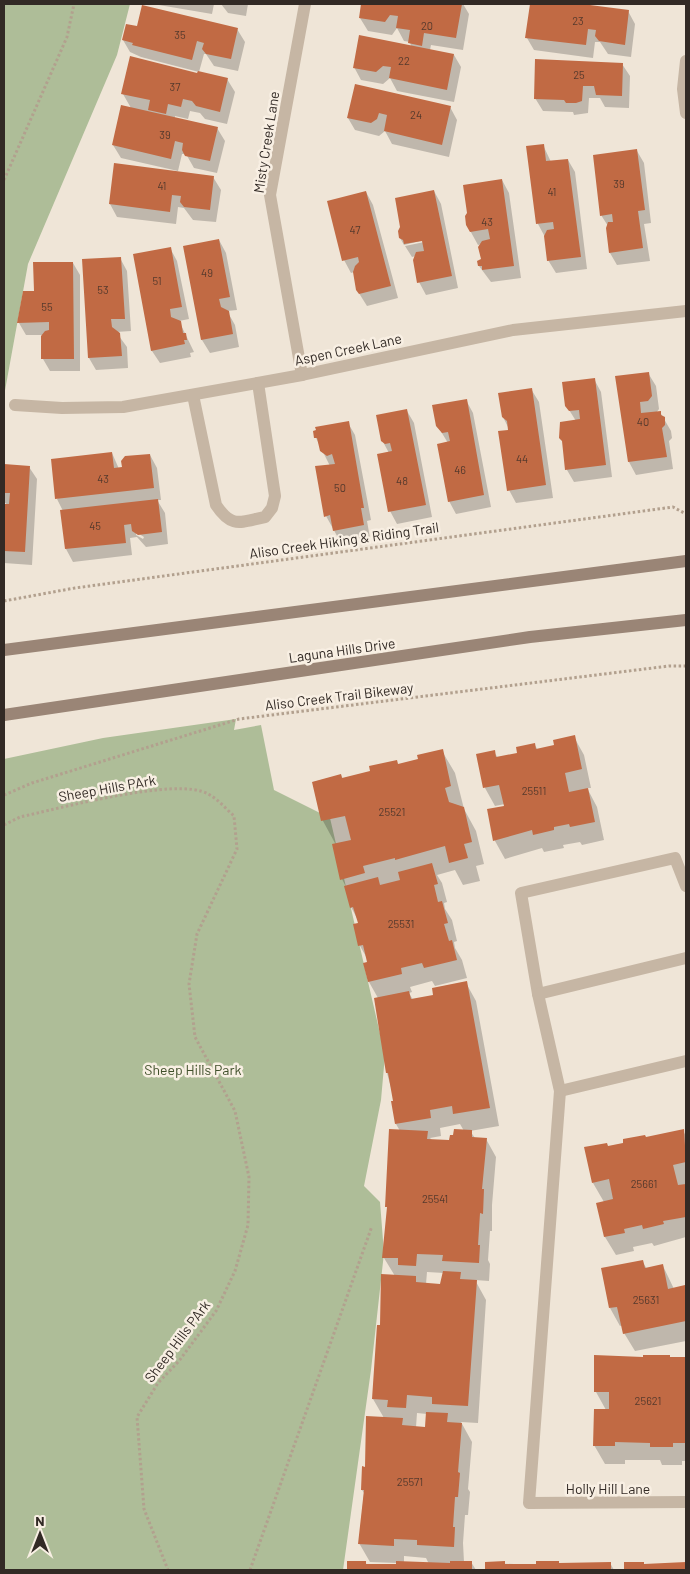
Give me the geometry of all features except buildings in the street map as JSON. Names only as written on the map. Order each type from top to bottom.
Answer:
[{"type":"main road","points":[[4,650],[686,561]]},
{"type":"main road","name":"Laguna Hills Drive","points":[[4,715],[530,637],[686,620]]},
{"type":"street","name":"Misty Creek Lane","points":[[302,375],[270,195],[306,4]]},
{"type":"street","points":[[686,61],[683,89],[686,113]]},
{"type":"street","name":"Aspen Creek Lane","points":[[14,405],[62,408],[123,407],[302,375],[513,330],[686,311]]},
{"type":"street","points":[[193,395],[216,505],[225,518],[234,523],[265,517],[272,508],[275,496],[258,383]]},
{"type":"street","points":[[686,886],[675,858],[521,893],[538,994],[560,1091],[686,1061]]},
{"type":"street","points":[[538,994],[686,958]]},
{"type":"street","name":"Holly Hill Lane","points":[[560,1091],[529,1503],[686,1502]]},
{"type":"path","points":[[4,180],[67,37],[74,4]]},
{"type":"path","name":"Aliso Creek Hiking & Riding Trail","points":[[4,601],[75,588],[672,507],[686,514]]},
{"type":"path","name":"Aliso Creek Trail Bikeway","points":[[4,795],[32,782],[239,719],[669,666],[686,666]]},
{"type":"path","name":"Sheep Hills PArk","points":[[4,825],[38,813],[150,790],[191,789],[208,793],[234,816],[237,849],[197,934],[189,984],[195,1037],[235,1111],[249,1177],[248,1225],[235,1271],[216,1311],[179,1361],[158,1383],[137,1417],[144,1509],[168,1570]]},
{"type":"path","points":[[250,1570],[372,1226]]},
{"type":"green space","points":[[4,4],[130,4],[117,55],[28,264],[4,396]]},
{"type":"green space","name":"Sheep Hills Park","points":[[236,719],[234,730],[261,725],[274,790],[330,818],[385,1055],[381,1100],[364,1186],[380,1202],[384,1253],[371,1370],[343,1570],[4,1570],[4,759],[103,738]]}]
